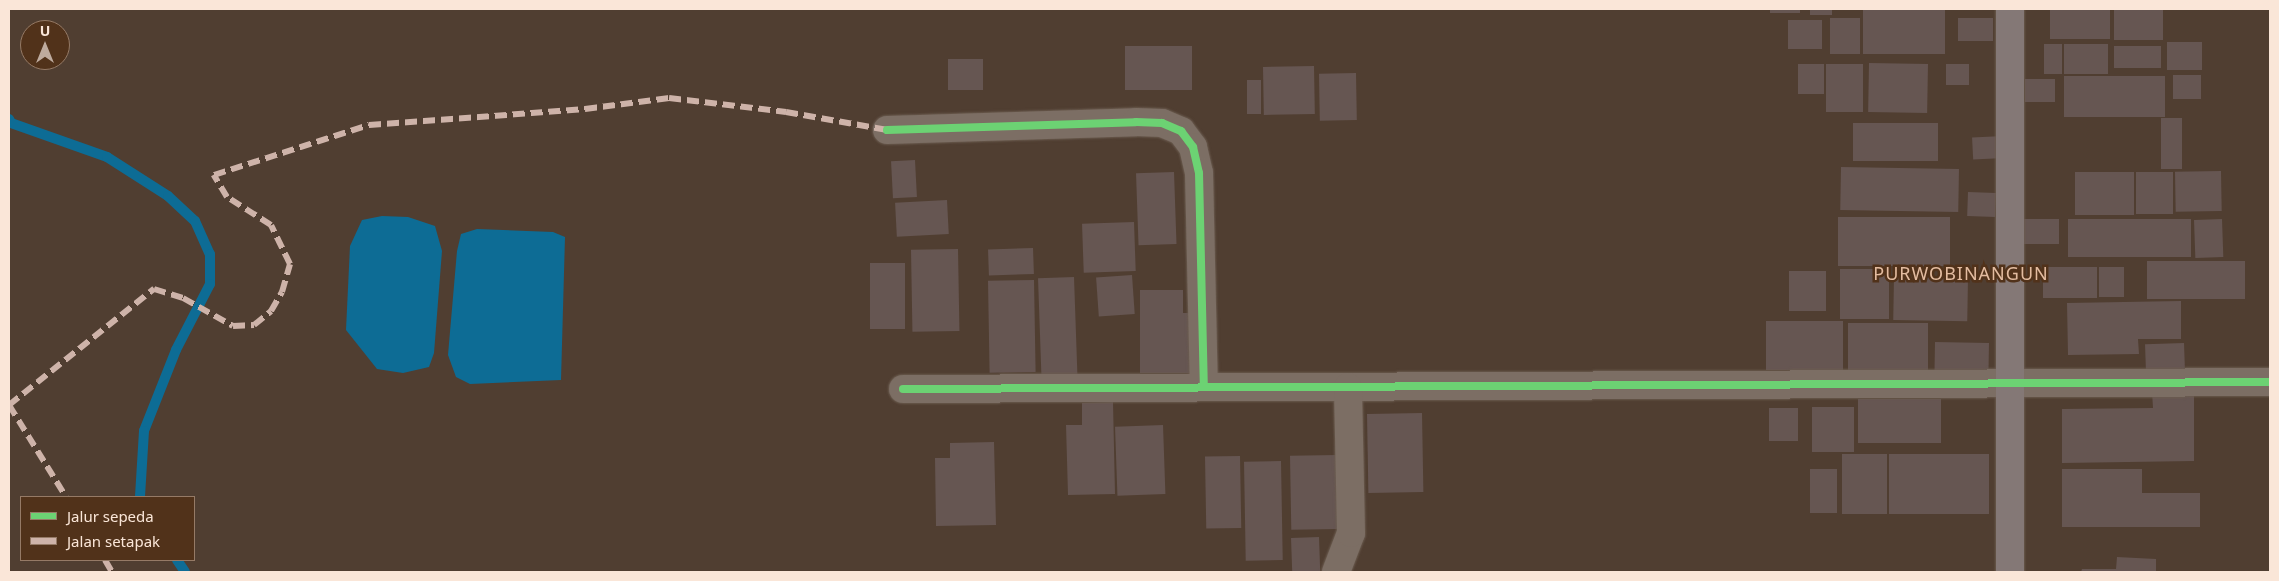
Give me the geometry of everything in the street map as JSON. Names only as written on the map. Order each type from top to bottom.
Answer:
[{"type":"main road","points":[[2010,9],[2010,572]]},
{"type":"street","points":[[887,130],[1136,122],[1162,123],[1181,131],[1193,148],[1199,173],[1204,387]]},
{"type":"street","points":[[903,390],[2010,382],[2270,382]]},
{"type":"street","points":[[1336,572],[1351,533],[1348,387]]},
{"type":"water","points":[[382,216],[408,217],[435,226],[442,251],[434,353],[429,367],[403,373],[377,369],[346,330],[350,246],[362,220]]},
{"type":"water","points":[[477,229],[553,232],[565,237],[561,380],[470,384],[456,377],[448,355],[457,251],[461,234]]},
{"type":"building","points":[[1770,9],[1800,9],[1800,13],[1770,13]]},
{"type":"building","points":[[1810,9],[1832,9],[1832,15],[1810,15]]},
{"type":"building","points":[[1863,9],[1945,9],[1945,54],[1863,54]]},
{"type":"building","points":[[2050,9],[2110,9],[2110,39],[2050,39]]},
{"type":"building","points":[[2114,9],[2163,9],[2163,40],[2114,40]]},
{"type":"building","points":[[1830,18],[1860,18],[1860,54],[1830,54]]},
{"type":"building","points":[[1958,18],[1993,18],[1993,41],[1958,41]]},
{"type":"building","points":[[1788,20],[1822,20],[1822,49],[1788,49]]},
{"type":"building","points":[[2167,42],[2202,42],[2202,70],[2167,70]]},
{"type":"building","points":[[2044,44],[2062,44],[2062,74],[2044,74]]},
{"type":"building","points":[[2064,44],[2108,44],[2108,74],[2064,74]]},
{"type":"building","points":[[1125,46],[1192,46],[1192,90],[1125,90]]},
{"type":"building","points":[[2114,46],[2161,46],[2161,68],[2114,68]]},
{"type":"building","points":[[948,59],[983,59],[983,90],[948,90]]},
{"type":"building","points":[[1869,63],[1928,64],[1927,113],[1868,112]]},
{"type":"building","points":[[1798,64],[1824,64],[1824,94],[1798,94]]},
{"type":"building","points":[[1826,64],[1863,64],[1863,112],[1826,112]]},
{"type":"building","points":[[1946,64],[1969,64],[1969,85],[1946,85]]},
{"type":"building","points":[[1314,66],[1315,114],[1264,115],[1263,67]]},
{"type":"building","points":[[1356,73],[1357,120],[1320,121],[1319,74]]},
{"type":"building","points":[[2173,75],[2201,75],[2201,99],[2173,99]]},
{"type":"building","points":[[2064,76],[2165,76],[2165,117],[2064,117]]},
{"type":"building","points":[[2025,79],[2055,79],[2055,102],[2025,102]]},
{"type":"building","points":[[1247,80],[1261,80],[1261,114],[1247,114]]},
{"type":"building","points":[[2161,118],[2182,118],[2182,169],[2161,169]]},
{"type":"building","points":[[1853,123],[1938,123],[1938,161],[1853,161]]},
{"type":"building","points":[[2003,136],[2004,158],[1973,160],[1972,138]]},
{"type":"building","points":[[915,160],[917,197],[893,198],[891,161]]},
{"type":"building","points":[[1841,167],[1959,169],[1958,212],[1840,210]]},
{"type":"building","points":[[2221,171],[2222,211],[2176,212],[2175,172]]},
{"type":"building","points":[[1174,172],[1177,244],[1139,245],[1136,173]]},
{"type":"building","points":[[2075,172],[2134,172],[2134,215],[2075,215]]},
{"type":"building","points":[[2136,172],[2173,172],[2173,214],[2136,214]]},
{"type":"building","points":[[1968,192],[1996,193],[1995,217],[1967,216]]},
{"type":"building","points":[[947,200],[949,234],[897,237],[895,203]]},
{"type":"building","points":[[1838,217],[1950,217],[1950,266],[1838,266]]},
{"type":"building","points":[[2019,219],[2059,219],[2059,244],[2019,244]]},
{"type":"building","points":[[2068,219],[2191,219],[2191,257],[2068,257]]},
{"type":"building","points":[[2222,219],[2223,257],[2195,258],[2194,220]]},
{"type":"building","points":[[1134,222],[1136,271],[1084,273],[1082,224]]},
{"type":"building","points":[[1033,248],[1034,274],[989,276],[988,250]]},
{"type":"building","points":[[958,249],[959,331],[912,332],[911,250]]},
{"type":"building","points":[[2147,261],[2245,261],[2245,299],[2147,299]]},
{"type":"building","points":[[870,263],[905,263],[905,329],[870,329]]},
{"type":"building","points":[[2043,267],[2097,267],[2097,298],[2043,298]]},
{"type":"building","points":[[2099,267],[2124,267],[2124,297],[2099,297]]},
{"type":"building","points":[[1840,269],[1889,269],[1889,319],[1840,319]]},
{"type":"building","points":[[1789,271],[1826,271],[1826,311],[1789,311]]},
{"type":"building","points":[[1132,275],[1135,314],[1099,316],[1096,278]]},
{"type":"building","points":[[1074,277],[1077,377],[1042,378],[1038,278]]},
{"type":"building","points":[[1894,277],[1968,278],[1967,321],[1893,320]]},
{"type":"building","points":[[1034,280],[1036,372],[990,373],[988,281]]},
{"type":"building","points":[[1140,290],[1183,290],[1183,313],[1197,313],[1197,373],[1140,373]]},
{"type":"building","points":[[2181,301],[2181,339],[2138,339],[2139,354],[2068,355],[2067,303]]},
{"type":"building","points":[[1766,321],[1843,321],[1843,370],[1766,370]]},
{"type":"building","points":[[1848,323],[1928,323],[1928,371],[1848,371]]},
{"type":"building","points":[[1935,342],[1989,343],[1988,372],[1934,371]]},
{"type":"building","points":[[2184,343],[2185,375],[2146,376],[2145,344]]},
{"type":"building","points":[[2194,391],[2194,461],[2062,463],[2062,409],[2153,408],[2152,392]]},
{"type":"building","points":[[1858,399],[1941,399],[1941,443],[1858,443]]},
{"type":"building","points":[[1113,402],[1115,494],[1068,495],[1066,425],[1082,425],[1082,403]]},
{"type":"building","points":[[1812,407],[1854,407],[1854,452],[1812,452]]},
{"type":"building","points":[[1769,408],[1798,408],[1798,441],[1769,441]]},
{"type":"building","points":[[1422,413],[1423,492],[1368,493],[1367,414]]},
{"type":"building","points":[[1163,425],[1165,494],[1117,496],[1115,427]]},
{"type":"building","points":[[994,442],[996,525],[936,526],[935,458],[950,458],[950,443]]},
{"type":"building","points":[[1842,454],[1887,454],[1887,514],[1842,514]]},
{"type":"building","points":[[1889,454],[1989,454],[1989,514],[1889,514]]},
{"type":"building","points":[[1337,455],[1338,529],[1291,530],[1290,456]]},
{"type":"building","points":[[1240,456],[1241,528],[1206,529],[1205,457]]},
{"type":"building","points":[[1281,461],[1283,560],[1246,561],[1244,462]]},
{"type":"building","points":[[1810,469],[1837,469],[1837,513],[1810,513]]},
{"type":"building","points":[[2062,469],[2142,469],[2142,493],[2200,493],[2200,527],[2062,527]]},
{"type":"building","points":[[1319,537],[1320,572],[1292,572],[1291,538]]},
{"type":"building","points":[[2117,557],[2156,559],[2156,572],[2081,572],[2082,569],[2116,569]]},
{"type":"waterway","points":[[9,119],[11,123],[107,157],[168,196],[195,221],[210,254],[210,284],[176,350],[144,431],[140,496]]},
{"type":"waterway","points":[[178,561],[185,572]]},
{"type":"marked path","points":[[9,405],[154,289],[183,298],[233,326],[254,325],[271,311],[282,292],[290,264],[271,225],[227,197],[214,175],[369,125],[585,109],[669,98],[786,112],[887,130]]},
{"type":"marked path","points":[[9,405],[65,496]]},
{"type":"marked path","points":[[106,561],[112,572]]},
{"type":"cycle path","points":[[887,130],[1136,122],[1162,123],[1181,131],[1193,147],[1199,173],[1204,387]]},
{"type":"cycle path","points":[[903,389],[2270,382]]},
{"type":"district","name":"PURWOBINANGUN","points":[[1961,273]]}]
